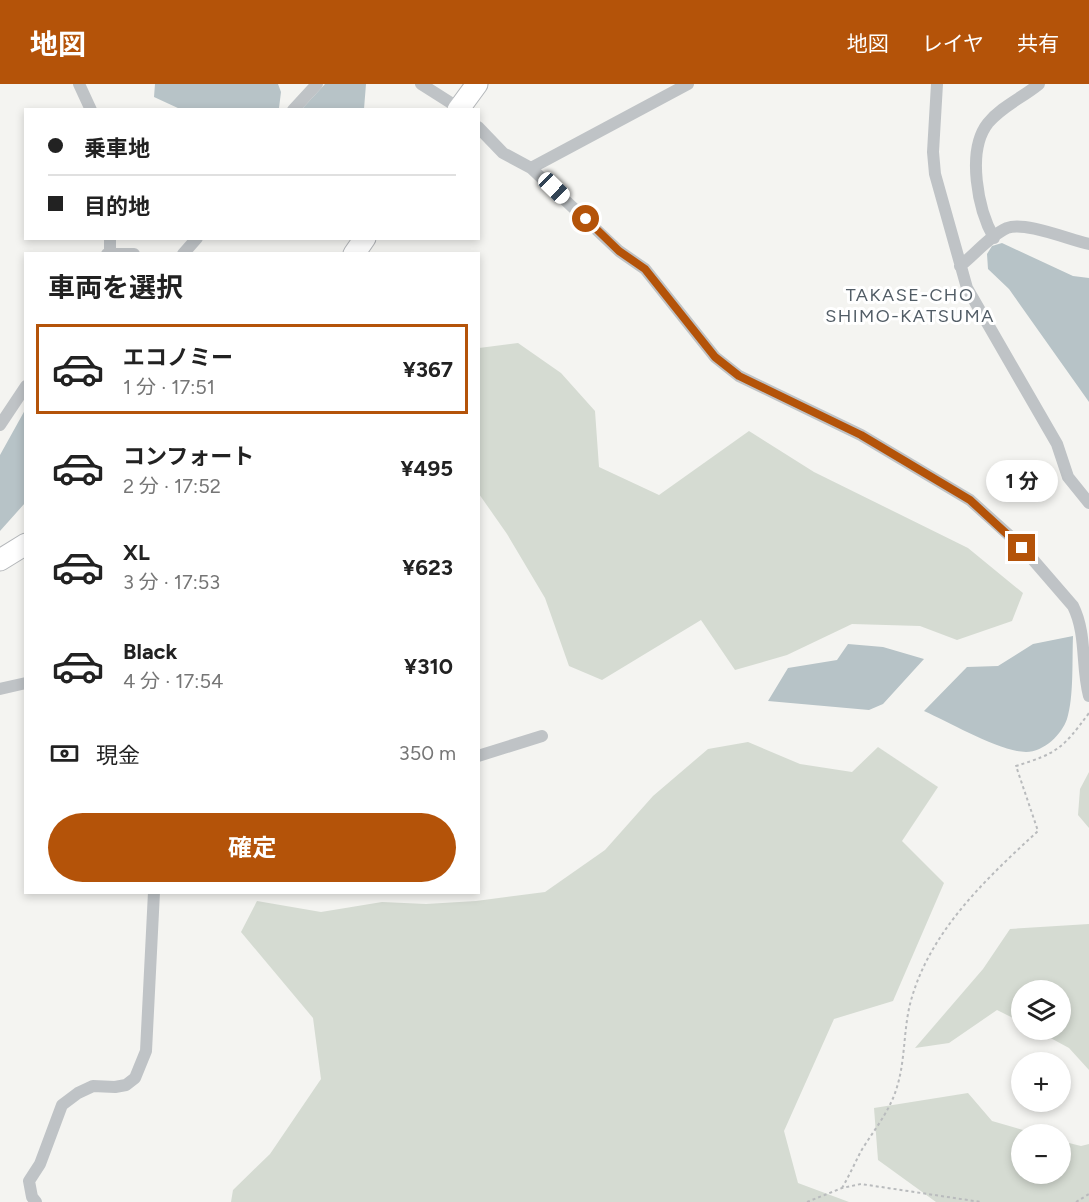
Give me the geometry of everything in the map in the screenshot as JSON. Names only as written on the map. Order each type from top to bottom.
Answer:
[{"type":"highway","points":[[461,108],[477,84]]},
{"type":"highway","points":[[0,560],[24,545]]},
{"type":"street","points":[[79,84],[90,108]]},
{"type":"street","points":[[295,108],[317,84]]},
{"type":"street","points":[[421,84],[458,108]]},
{"type":"street","points":[[531,168],[688,84]]},
{"type":"street","points":[[937,84],[933,152],[935,174],[967,288],[1057,444],[1068,477],[1089,503]]},
{"type":"street","points":[[994,238],[988,228],[977,181],[976,158],[980,135],[989,122],[1009,104],[1039,84]]},
{"type":"street","points":[[480,129],[503,153],[531,168],[619,251],[645,269],[715,357],[739,376],[861,435],[970,500],[1002,526],[1073,606],[1080,621],[1084,678],[1089,696]]},
{"type":"street","points":[[960,266],[1008,227],[1019,227],[1089,244]]},
{"type":"street","points":[[185,252],[195,240]]},
{"type":"street","points":[[0,425],[24,389]]},
{"type":"street","points":[[0,689],[24,683]]},
{"type":"street","points":[[480,755],[542,736]]},
{"type":"street","points":[[36,1202],[32,1197],[29,1181],[40,1164],[62,1105],[78,1093],[93,1086],[126,1085],[135,1078],[146,1051],[154,894]]},
{"type":"path","points":[[842,1188],[862,1150],[885,1116],[898,1086],[905,1023],[921,968],[971,898],[996,870],[1038,831],[1016,766],[1052,755],[1071,737],[1089,713]]},
{"type":"path","points":[[807,1202],[842,1188],[861,1184],[981,1202]]},
{"type":"path","points":[[1076,1202],[1089,1194]]},
{"type":"shaded area","points":[[155,84],[278,84],[281,92],[279,108],[178,108],[154,97]]},
{"type":"shaded area","points":[[325,84],[366,84],[364,108],[303,108]]},
{"type":"shaded area","points":[[1002,243],[1073,276],[1089,278],[1089,402],[1009,289],[988,269],[987,254],[992,246]]},
{"type":"shaded area","points":[[518,343],[561,373],[595,411],[599,467],[659,495],[749,431],[814,472],[968,548],[1023,593],[1012,621],[957,640],[920,626],[852,624],[787,655],[735,670],[701,620],[602,680],[569,666],[545,598],[507,534],[480,495],[480,348]]},
{"type":"shaded area","points":[[24,412],[24,504],[0,531],[0,455]]},
{"type":"shaded area","points":[[1073,636],[1072,689],[1067,719],[1057,736],[1046,746],[1033,751],[1015,751],[975,736],[924,711],[967,667],[998,666],[1033,644]]},
{"type":"shaded area","points":[[848,644],[883,647],[924,659],[883,704],[869,710],[768,701],[788,668],[837,660]]},
{"type":"shaded area","points":[[748,742],[800,764],[852,772],[878,747],[938,787],[902,841],[944,883],[893,1001],[834,1019],[784,1131],[798,1183],[849,1202],[231,1202],[233,1190],[270,1154],[321,1079],[313,1018],[241,932],[257,901],[321,912],[382,902],[426,904],[476,901],[545,892],[605,850],[653,796],[708,749]]},
{"type":"shaded area","points":[[1089,772],[1089,828],[1078,815],[1080,789]]},
{"type":"shaded area","points":[[1089,924],[1089,1070],[1069,1048],[1054,1040],[1071,1040],[1071,980],[1011,980],[1011,1017],[997,1010],[949,1043],[915,1048],[983,969],[1010,929]]},
{"type":"shaded area","points":[[968,1093],[992,1121],[1011,1126],[1011,1184],[1071,1184],[1071,1144],[1081,1146],[1089,1144],[1089,1202],[936,1202],[878,1160],[874,1108]]},
{"type":"district","name":"TAKASE-CHO SHIMO-KATSUMA","points":[[910,305]]},
{"type":"route","points":[[586,219],[619,251],[645,269],[715,357],[739,376],[861,435],[970,500],[1002,526],[1022,548]]}]
